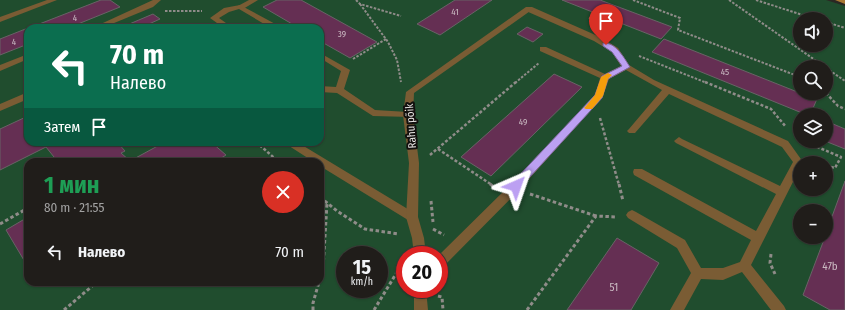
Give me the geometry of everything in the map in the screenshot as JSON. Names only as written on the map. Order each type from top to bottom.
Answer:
[{"type":"main road","points":[[838,0],[845,2]]},
{"type":"street","points":[[0,20],[54,0]]},
{"type":"street","points":[[105,24],[150,5],[158,0]]},
{"type":"street","points":[[223,24],[214,18],[227,10],[240,7],[255,0]]},
{"type":"street","points":[[240,7],[269,24]]},
{"type":"street","name":"Rahu põik","points":[[419,246],[412,217],[414,163],[408,115],[410,92],[528,10],[597,39],[615,50]]},
{"type":"street","points":[[543,48],[604,77],[626,67]]},
{"type":"street","points":[[615,50],[626,67],[667,90],[785,144],[798,162],[744,266],[723,274],[698,273]]},
{"type":"street","points":[[324,57],[346,70],[339,90]]},
{"type":"street","points":[[0,68],[24,58]]},
{"type":"street","points":[[448,254],[516,186],[599,96],[604,77]]},
{"type":"street","points":[[324,90],[339,90],[373,113],[408,115]]},
{"type":"street","points":[[632,131],[667,90]]},
{"type":"street","points":[[0,108],[24,97]]},
{"type":"street","points":[[679,141],[782,192]]},
{"type":"street","points":[[296,146],[315,158]]},
{"type":"street","points":[[324,163],[412,217]]},
{"type":"street","points":[[638,172],[758,238]]},
{"type":"street","points":[[628,218],[681,244],[698,273]]},
{"type":"street","points":[[744,266],[779,310]]},
{"type":"street","points":[[677,310],[698,273]]},
{"type":"street","points":[[420,298],[421,310]]},
{"type":"path","points":[[356,0],[386,39],[397,60],[401,83],[410,92]]},
{"type":"path","points":[[633,0],[680,18],[678,30],[793,74]]},
{"type":"path","points":[[730,0],[816,60]]},
{"type":"path","points":[[756,0],[793,12]]},
{"type":"path","points":[[360,4],[401,16]]},
{"type":"path","points":[[150,5],[159,11],[227,10]]},
{"type":"path","points":[[833,24],[845,28]]},
{"type":"path","points":[[352,59],[386,39]]},
{"type":"path","points":[[615,50],[633,54],[670,67],[771,109],[793,134],[785,144]]},
{"type":"path","points":[[414,163],[429,156],[538,63],[544,62]]},
{"type":"path","points":[[833,72],[845,81]]},
{"type":"path","points":[[832,100],[838,106],[845,109]]},
{"type":"path","points":[[516,186],[527,193],[596,216],[628,218],[602,121],[590,106]]},
{"type":"path","points":[[260,146],[274,158]]},
{"type":"path","points":[[438,148],[507,195]]},
{"type":"path","points":[[819,148],[841,158],[836,168],[833,167]]},
{"type":"path","points":[[324,200],[337,211],[365,229],[418,238]]},
{"type":"path","points":[[431,200],[433,228],[440,234],[446,235]]},
{"type":"path","points":[[324,252],[327,203]]},
{"type":"path","points":[[0,224],[24,210]]},
{"type":"path","points":[[527,310],[596,216]]},
{"type":"path","points":[[771,253],[770,262],[777,279]]},
{"type":"path","points":[[374,310],[396,273]]},
{"type":"path","points":[[64,310],[92,286]]},
{"type":"path","points":[[313,310],[313,303],[318,286]]},
{"type":"green space","points":[[0,0],[826,0],[845,6],[845,310],[0,310]]},
{"type":"building","points":[[101,0],[110,0],[120,7],[78,24],[39,24]]},
{"type":"building","points":[[277,0],[301,0],[377,42],[350,58],[324,43],[324,24],[292,24],[263,7]]},
{"type":"building","points":[[455,0],[492,0],[440,35],[417,24]]},
{"type":"building","points":[[562,0],[600,0],[672,27],[661,39]]},
{"type":"building","points":[[153,14],[160,19],[149,24],[129,24]]},
{"type":"building","points":[[527,27],[543,34],[533,42],[517,34]]},
{"type":"building","points":[[24,30],[24,46],[0,55],[0,39]]},
{"type":"building","points":[[664,39],[793,90],[793,100],[817,100],[813,108],[793,108],[793,109],[652,52]]},
{"type":"building","points":[[554,74],[582,87],[491,176],[461,157]]},
{"type":"building","points":[[24,118],[24,146],[121,146],[125,151],[121,153],[127,158],[55,158],[46,147],[0,170],[0,129]]},
{"type":"building","points":[[833,124],[845,129],[845,149],[833,144]]},
{"type":"building","points":[[158,146],[216,146],[226,155],[221,158],[136,158]]},
{"type":"building","points":[[845,181],[845,310],[830,310],[803,295],[822,244],[833,244],[833,214]]},
{"type":"building","points":[[24,219],[24,260],[6,230]]},
{"type":"building","points":[[617,238],[659,263],[631,310],[567,310]]},
{"type":"slow traffic","points":[[589,108],[599,96],[604,77],[608,75]]},
{"type":"route","points":[[516,186],[599,96],[604,77],[626,67],[615,50],[606,45]]}]
